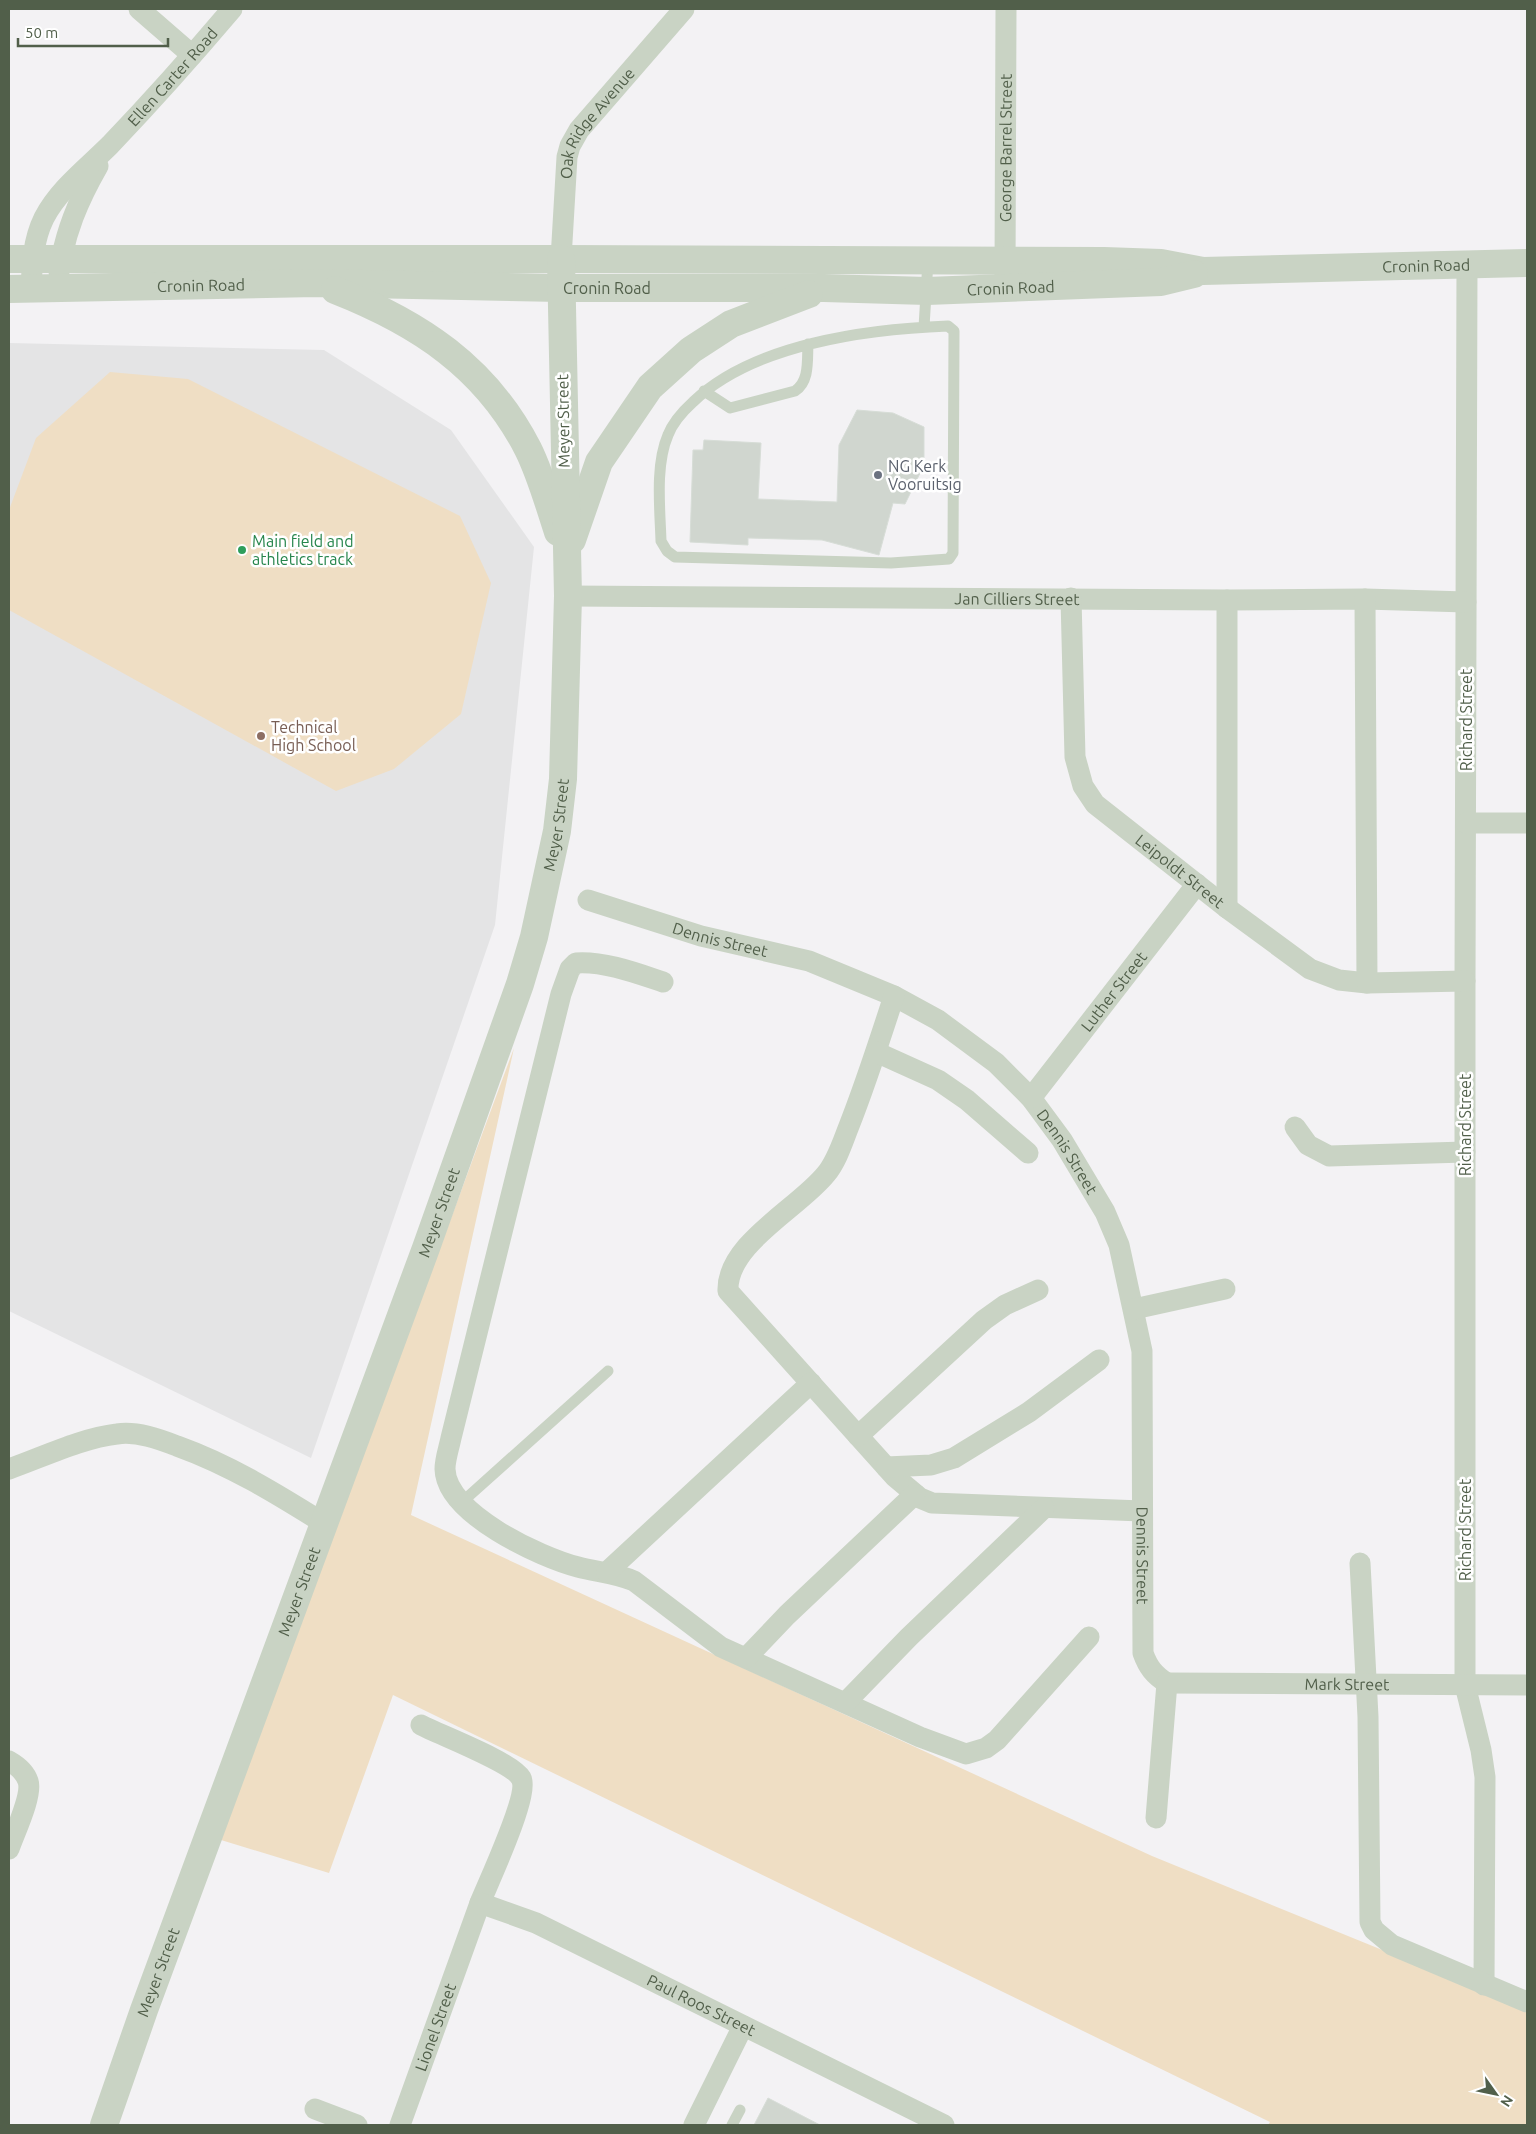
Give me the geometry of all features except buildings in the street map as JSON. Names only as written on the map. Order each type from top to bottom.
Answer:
[{"type":"street","points":[[139,9],[192,55]]},
{"type":"street","name":"Ellen Carter Road","points":[[110,144],[76,206],[61,258],[32,288],[21,259],[54,202],[110,144],[232,9]]},
{"type":"street","name":"Oak Ridge Avenue","points":[[561,258],[566,170],[570,146],[579,130],[684,9]]},
{"type":"street","name":"George Barrel Street","points":[[1005,289],[1006,9]]},
{"type":"street","name":"Cronin Road","points":[[21,259],[561,258],[1004,261],[1162,263],[1203,271],[1527,263]]},
{"type":"street","name":"Meyer Street","points":[[104,2125],[144,2010],[325,1524],[508,1019],[534,936],[557,831],[563,779],[568,596],[560,288],[561,258]]},
{"type":"street","name":"Richard Street","points":[[1467,263],[1465,1685],[1482,1750],[1485,1777],[1484,1985]]},
{"type":"street","name":"Cronin Road","points":[[32,288],[316,283],[560,288],[824,288],[927,291],[1162,282],[1203,271]]},
{"type":"street","points":[[316,283],[381,309],[414,327],[462,362],[500,404],[528,450],[566,557]]},
{"type":"street","points":[[566,557],[599,462],[650,388],[691,350],[731,324],[824,288]]},
{"type":"street","name":"Jan Cilliers Street","points":[[568,596],[1227,600],[1365,599],[1466,602]]},
{"type":"street","name":"Leipoldt Street","points":[[1071,598],[1075,757],[1083,786],[1095,804],[1227,908],[1310,969],[1339,980],[1368,983],[1465,981]]},
{"type":"street","points":[[1365,599],[1368,983]]},
{"type":"street","points":[[1227,600],[1227,908]]},
{"type":"street","points":[[1466,822],[1527,823]]},
{"type":"street","name":"Luther Street","points":[[1030,1098],[1197,884]]},
{"type":"street","name":"Dennis Street","points":[[588,900],[701,936],[809,961],[894,996],[938,1020],[963,1037],[996,1064],[1030,1098],[1062,1140],[1105,1212],[1119,1245],[1134,1309],[1142,1351],[1143,1653],[1147,1665],[1156,1676],[1166,1683]]},
{"type":"street","points":[[663,982],[633,972],[587,962],[576,963],[570,969],[561,994],[451,1438],[445,1470],[453,1492],[461,1503],[482,1522],[504,1535],[559,1561],[578,1567],[620,1575],[634,1581],[707,1638],[746,1658],[920,1737],[966,1754],[975,1753],[986,1748],[1012,1725],[1089,1637]]},
{"type":"street","points":[[894,996],[876,1052],[843,1140],[827,1173],[741,1254],[728,1278],[728,1290],[886,1467],[915,1494],[932,1504],[1142,1511]]},
{"type":"street","points":[[876,1052],[938,1080],[974,1106],[1028,1153]]},
{"type":"street","points":[[1295,1127],[1308,1145],[1329,1156],[1465,1152]]},
{"type":"street","points":[[1134,1309],[1225,1289]]},
{"type":"street","points":[[858,1436],[984,1320],[1005,1305],[1038,1290]]},
{"type":"street","points":[[886,1467],[931,1464],[954,1458],[1029,1412],[1099,1360]]},
{"type":"street","points":[[607,1572],[811,1383]]},
{"type":"street","points":[[9,1469],[118,1433],[139,1435],[162,1440],[203,1455],[250,1478],[325,1524]]},
{"type":"street","points":[[746,1658],[786,1615],[915,1494]]},
{"type":"street","points":[[846,1702],[909,1637],[1044,1508]]},
{"type":"street","points":[[1360,1563],[1367,1685],[1370,1922],[1374,1930],[1392,1945],[1527,2002]]},
{"type":"street","points":[[1156,1818],[1166,1683]]},
{"type":"street","name":"Mark Street","points":[[1166,1683],[1527,1685]]},
{"type":"street","points":[[421,1726],[505,1764],[522,1778],[520,1806],[480,1903]]},
{"type":"street","points":[[9,1761],[21,1770],[28,1780],[29,1792],[9,1849]]},
{"type":"street","name":"Lionel Street","points":[[400,2125],[480,1903]]},
{"type":"street","name":"Paul Roos Street","points":[[480,1903],[536,1924],[944,2125]]},
{"type":"street","points":[[694,2125],[743,2026]]},
{"type":"street","points":[[315,2110],[357,2125]]},
{"type":"lane","points":[[924,326],[928,261]]},
{"type":"lane","points":[[924,326],[948,326],[954,332],[953,553],[946,560],[891,563],[675,557],[667,551],[661,540],[660,490],[663,454],[667,437],[673,424],[704,391],[732,372],[808,344],[924,326]]},
{"type":"lane","points":[[704,391],[730,408],[795,391],[802,385],[806,375],[808,344]]},
{"type":"lane","points":[[461,1503],[608,1371]]},
{"type":"lane","points":[[732,2125],[740,2110]]},
{"type":"shaded area","name":"Technical High School","points":[[9,343],[324,350],[451,430],[534,547],[495,925],[311,1458],[9,1311]]},
{"type":"shaded area","name":"Main field and athletics track","points":[[110,372],[188,379],[460,516],[491,583],[461,714],[394,769],[336,791],[9,610],[9,510],[36,438]]},
{"type":"shaded area","points":[[514,1048],[411,1515],[1152,1856],[1527,2009],[1527,2125],[1268,2125],[1270,2122],[393,1695],[329,1873],[221,1840]]},
{"type":"place","name":"NG Kerk Vooruitsig","points":[[878,475]]},
{"type":"place","name":"Main field and athletics track","points":[[242,550]]},
{"type":"place","name":"Technical High School","points":[[261,736]]}]
